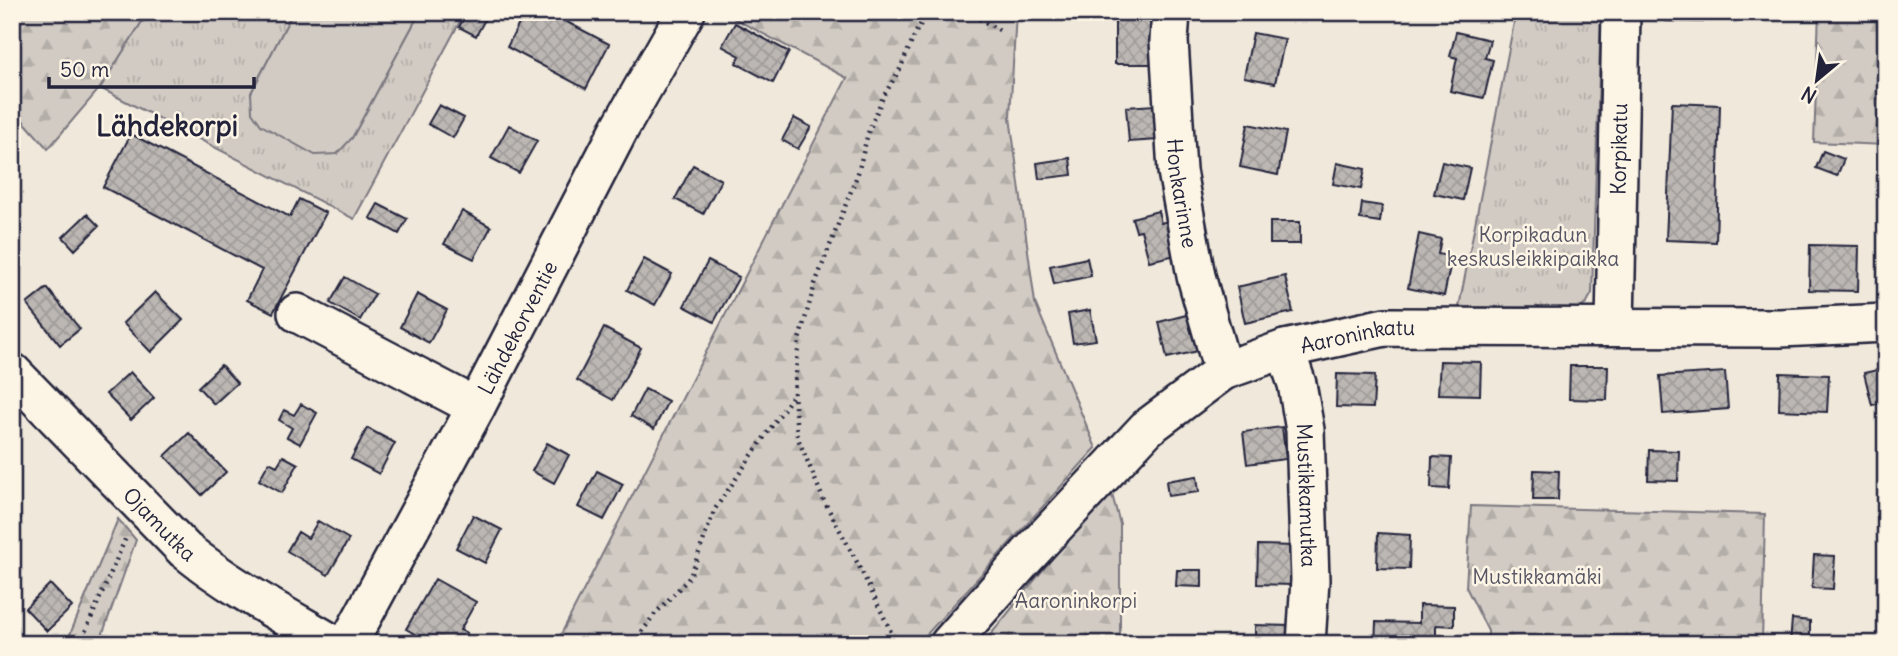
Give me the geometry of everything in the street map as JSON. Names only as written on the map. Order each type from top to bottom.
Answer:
[{"type":"street","name":"Lähdekorventie","points":[[348,644],[476,407],[619,130],[686,12]]},
{"type":"street","name":"Honkarinne","points":[[1171,12],[1169,41],[1177,171],[1196,276],[1223,371]]},
{"type":"street","name":"Korpikatu","points":[[1615,327],[1622,12]]},
{"type":"street","points":[[297,313],[476,407]]},
{"type":"street","name":"Aaroninkatu","points":[[949,644],[1147,428],[1223,371],[1285,349],[1385,327],[1780,328],[1886,323]]},
{"type":"street","name":"Mustikkamutka","points":[[1285,349],[1297,384],[1305,430],[1310,580],[1306,644]]},
{"type":"street","name":"Ojamutka","points":[[12,372],[186,550],[212,572],[243,592],[333,644]]},
{"type":"path","points":[[897,644],[824,500],[797,436],[794,393],[799,340],[815,284],[858,173],[868,133],[883,97],[928,12]]},
{"type":"path","points":[[967,12],[1001,31]]},
{"type":"path","points":[[634,644],[653,616],[690,577],[715,509],[794,393]]},
{"type":"path","points":[[80,644],[127,534]]},
{"type":"green space","points":[[26,12],[148,12],[100,88],[48,149],[12,108],[12,26]]},
{"type":"green space","points":[[148,12],[293,12],[251,93],[352,138],[420,12],[465,12],[354,219],[100,88]]},
{"type":"green space","points":[[293,12],[420,12],[352,138],[337,154],[315,155],[261,125],[252,112],[251,93]]},
{"type":"green space","points":[[722,12],[1016,12],[1010,117],[1035,303],[1096,448],[918,644],[556,644],[847,78]]},
{"type":"green space","name":"Korpikadun keskusleikkipaikka","points":[[1516,12],[1601,12],[1592,293],[1586,304],[1580,308],[1459,307]]},
{"type":"green space","points":[[1819,12],[1886,12],[1886,145],[1814,142]]},
{"type":"green space","name":"Aaroninkorpi","points":[[1110,487],[1120,524],[1120,644],[983,644]]},
{"type":"green space","name":"Mustikkamäki","points":[[1471,506],[1765,514],[1762,644],[1488,644],[1488,631],[1466,587]]},
{"type":"green space","points":[[118,519],[136,540],[99,644],[66,644]]},
{"type":"building","points":[[467,12],[489,12],[476,36],[459,27]]},
{"type":"building","points":[[525,12],[548,12],[609,44],[586,89],[507,47]]},
{"type":"building","points":[[1667,12],[1703,12],[1703,22],[1666,21]]},
{"type":"building","points":[[1115,19],[1151,19],[1151,64],[1115,64]]},
{"type":"building","points":[[735,23],[789,52],[773,83],[736,63],[740,56],[722,46]]},
{"type":"building","points":[[1456,32],[1490,40],[1485,58],[1493,60],[1484,98],[1450,91],[1457,58],[1450,56]]},
{"type":"building","points":[[1253,33],[1285,39],[1275,83],[1244,77]]},
{"type":"building","points":[[1672,103],[1720,105],[1716,242],[1666,240]]},
{"type":"building","points":[[439,105],[464,118],[453,138],[428,124]]},
{"type":"building","points":[[1155,105],[1158,140],[1129,142],[1126,107]]},
{"type":"building","points":[[794,118],[811,127],[798,149],[782,140]]},
{"type":"building","points":[[1248,124],[1286,132],[1278,175],[1240,167]]},
{"type":"building","points":[[509,125],[537,141],[519,173],[491,158]]},
{"type":"building","points":[[131,134],[290,217],[299,199],[326,213],[273,313],[247,300],[262,270],[103,187]]},
{"type":"building","points":[[1823,151],[1844,159],[1837,176],[1816,168]]},
{"type":"building","points":[[1070,158],[1072,175],[1039,179],[1037,163]]},
{"type":"building","points":[[1442,162],[1470,168],[1463,200],[1434,194]]},
{"type":"building","points":[[1337,163],[1365,169],[1361,189],[1333,184]]},
{"type":"building","points":[[693,165],[721,180],[703,214],[675,199]]},
{"type":"building","points":[[1362,203],[1382,206],[1380,222],[1360,219]]},
{"type":"building","points":[[378,204],[407,219],[399,234],[370,218]]},
{"type":"building","points":[[462,211],[491,227],[474,259],[444,244]]},
{"type":"building","points":[[1158,211],[1161,223],[1168,221],[1176,255],[1149,261],[1141,230],[1136,231],[1132,218]]},
{"type":"building","points":[[87,214],[99,226],[75,250],[63,237]]},
{"type":"building","points":[[1270,222],[1300,222],[1300,244],[1270,244]]},
{"type":"building","points":[[1419,234],[1441,239],[1438,254],[1452,257],[1444,296],[1408,288]]},
{"type":"building","points":[[1810,245],[1859,246],[1858,291],[1809,290]]},
{"type":"building","points":[[1087,258],[1091,276],[1054,284],[1050,266]]},
{"type":"building","points":[[644,259],[672,274],[655,305],[627,290]]},
{"type":"building","points":[[708,261],[739,277],[714,322],[684,306]]},
{"type":"building","points":[[1285,276],[1293,312],[1245,323],[1237,287]]},
{"type":"building","points":[[345,277],[375,294],[360,320],[330,303]]},
{"type":"building","points":[[47,288],[80,329],[60,345],[27,304]]},
{"type":"building","points":[[155,292],[183,320],[151,352],[123,323]]},
{"type":"building","points":[[417,294],[447,310],[429,343],[400,327]]},
{"type":"building","points":[[1090,310],[1096,340],[1073,343],[1068,314]]},
{"type":"building","points":[[1190,314],[1198,351],[1167,358],[1159,322]]},
{"type":"building","points":[[604,328],[641,348],[613,400],[577,380]]},
{"type":"building","points":[[1440,361],[1481,362],[1480,395],[1438,394]]},
{"type":"building","points":[[221,365],[237,383],[214,404],[198,387]]},
{"type":"building","points":[[1570,366],[1608,366],[1607,400],[1569,399]]},
{"type":"building","points":[[1886,368],[1886,402],[1872,405],[1864,373]]},
{"type":"building","points":[[130,372],[154,398],[131,420],[106,394]]},
{"type":"building","points":[[1725,372],[1728,409],[1663,414],[1660,376]]},
{"type":"building","points":[[1780,373],[1829,375],[1827,412],[1779,410]]},
{"type":"building","points":[[1337,374],[1375,375],[1373,408],[1336,407]]},
{"type":"building","points":[[645,389],[668,401],[654,429],[631,416]]},
{"type":"building","points":[[301,404],[317,413],[300,444],[287,437],[292,428],[279,420],[284,410],[294,415]]},
{"type":"building","points":[[1282,427],[1286,459],[1247,464],[1243,432]]},
{"type":"building","points":[[367,428],[395,443],[379,474],[351,459]]},
{"type":"building","points":[[189,433],[226,472],[202,495],[165,456]]},
{"type":"building","points":[[547,443],[569,455],[554,483],[532,471]]},
{"type":"building","points":[[1649,450],[1679,451],[1678,481],[1648,480]]},
{"type":"building","points":[[283,456],[298,464],[282,493],[259,480],[269,462],[277,466]]},
{"type":"building","points":[[1432,457],[1451,458],[1449,489],[1431,488]]},
{"type":"building","points":[[1534,470],[1559,471],[1558,500],[1533,500]]},
{"type":"building","points":[[597,471],[623,484],[604,520],[578,507]]},
{"type":"building","points":[[1197,476],[1199,492],[1168,496],[1166,481]]},
{"type":"building","points":[[12,508],[21,518],[12,526]]},
{"type":"building","points":[[473,515],[502,530],[485,563],[456,548]]},
{"type":"building","points":[[318,521],[349,539],[328,575],[287,551],[298,532],[308,538]]},
{"type":"building","points":[[1378,533],[1410,535],[1409,569],[1377,568]]},
{"type":"building","points":[[1258,545],[1294,546],[1292,585],[1257,584]]},
{"type":"building","points":[[1814,555],[1835,556],[1833,589],[1812,588]]},
{"type":"building","points":[[1177,570],[1202,570],[1202,587],[1176,586]]},
{"type":"building","points":[[435,579],[476,602],[460,630],[467,633],[461,644],[428,644],[429,642],[406,629]]},
{"type":"building","points":[[50,584],[72,607],[47,631],[25,608]]},
{"type":"building","points":[[1419,605],[1454,606],[1454,626],[1436,625],[1436,644],[1375,644],[1376,622],[1419,623]]},
{"type":"building","points":[[1792,619],[1810,621],[1810,644],[1790,644]]},
{"type":"building","points":[[1255,625],[1291,626],[1290,644],[1255,644]]},
{"type":"district","name":"Lähdekorpi","points":[[167,126]]}]
